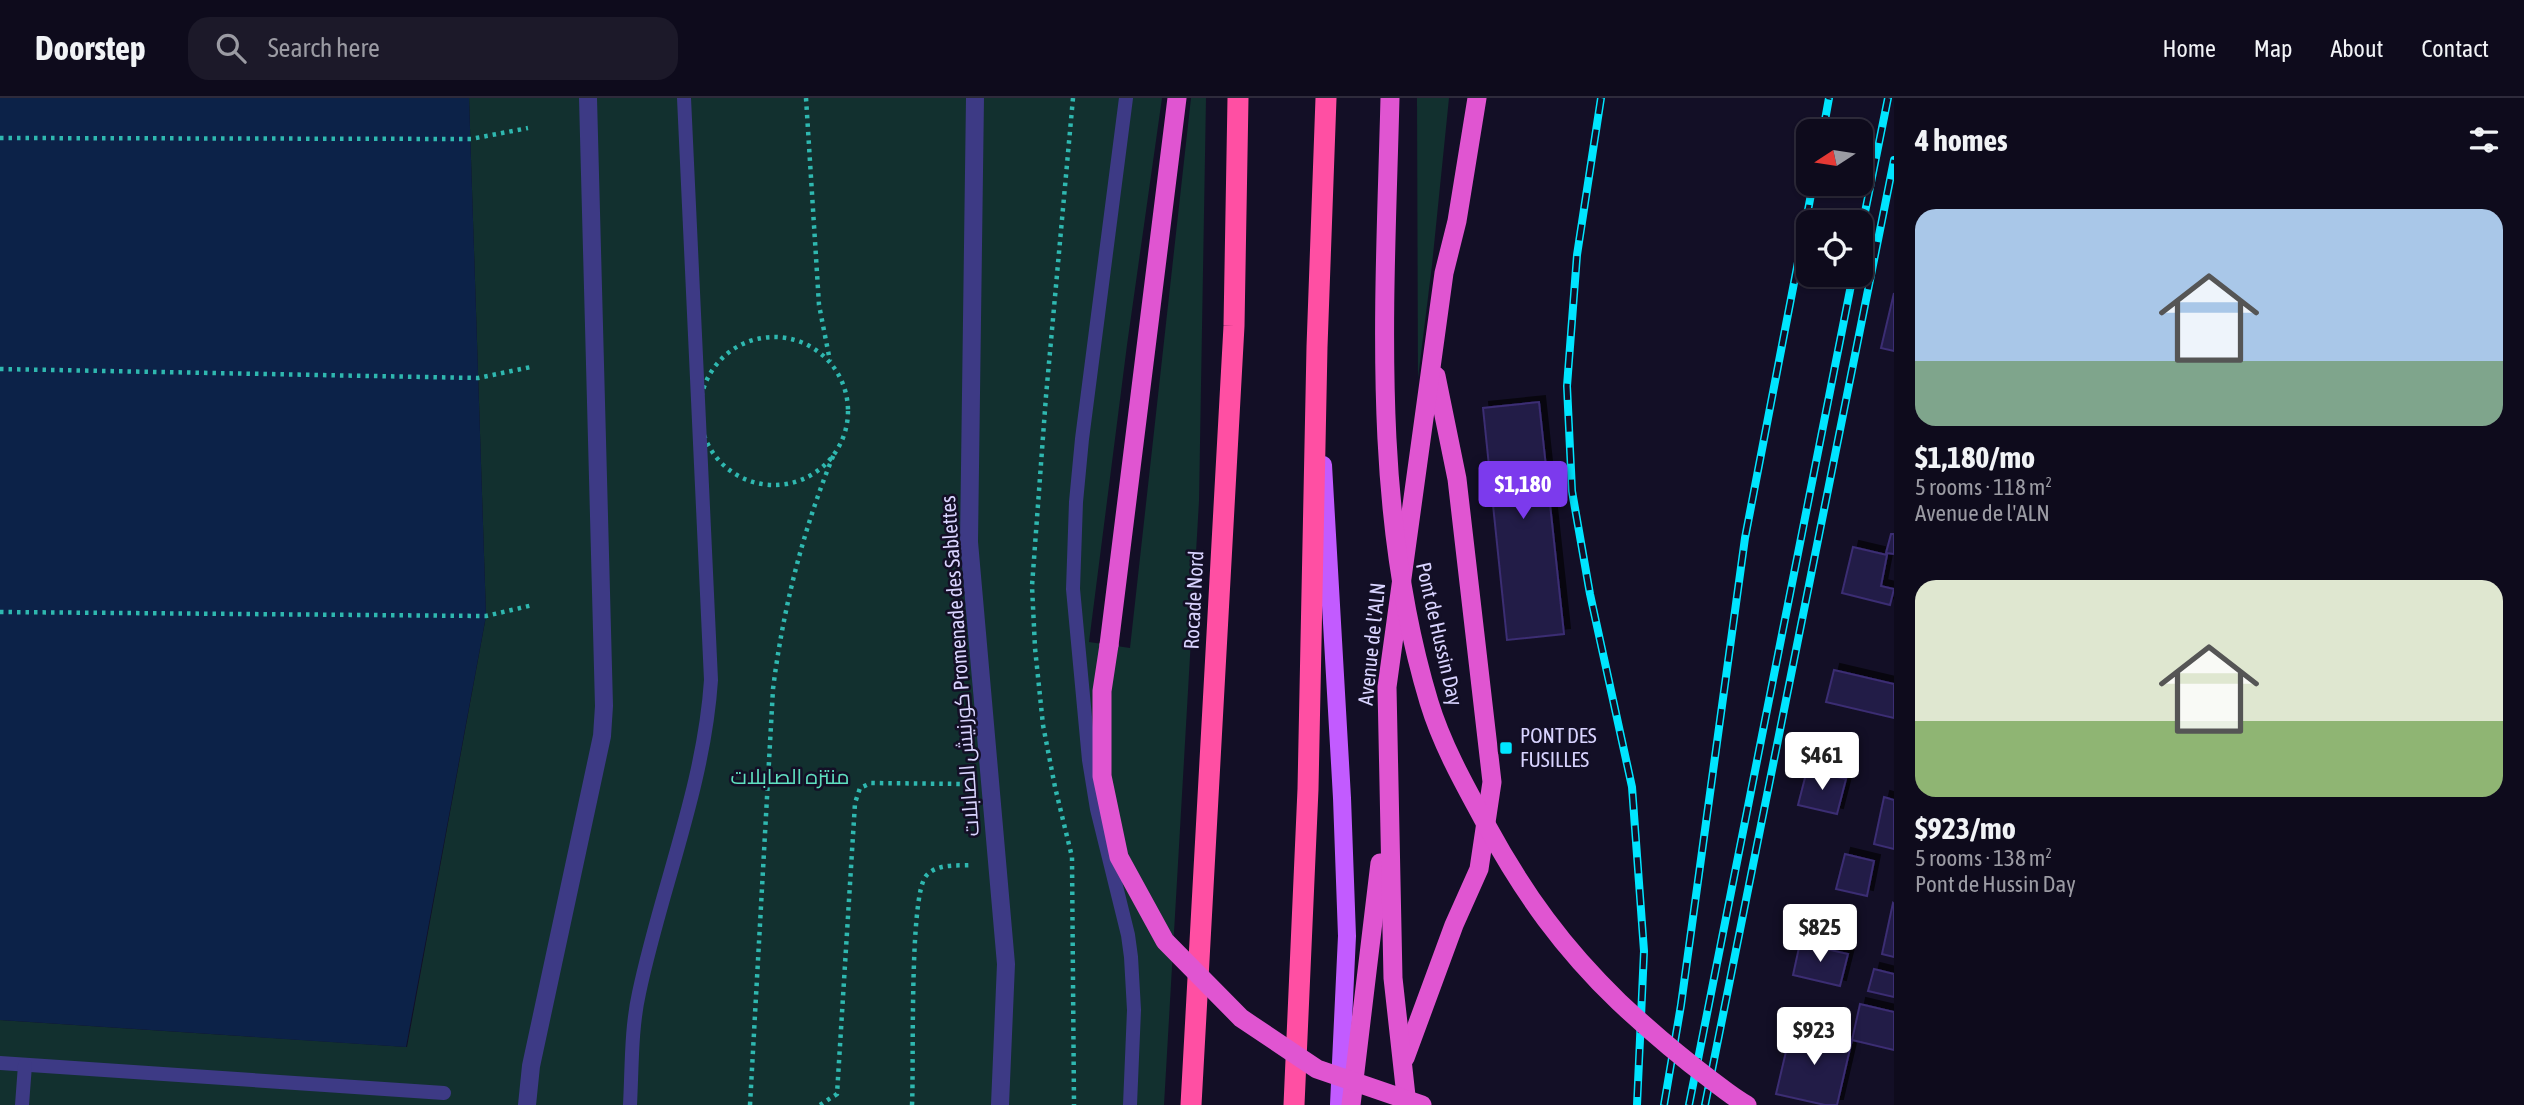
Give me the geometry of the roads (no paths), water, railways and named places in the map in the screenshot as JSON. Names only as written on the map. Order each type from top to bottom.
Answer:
[{"type":"highway","points":[[1177,98],[1102,691],[1102,776],[1119,857],[1165,941],[1241,1018],[1317,1069],[1422,1105]]},
{"type":"highway","name":"Rocade Nord","points":[[1191,1105],[1234,326],[1238,98]]},
{"type":"highway","points":[[1294,1105],[1308,789],[1317,347],[1326,98]]},
{"type":"highway","name":"Pont de Hussin Day","points":[[1390,98],[1385,342],[1387,452],[1395,539],[1410,629],[1430,704],[1459,775],[1505,859],[1545,921],[1597,980],[1667,1046],[1747,1105]]},
{"type":"highway","name":"Avenue de l'ALN","points":[[1407,1105],[1393,978],[1387,687],[1444,273],[1457,221],[1477,98]]},
{"type":"highway","points":[[1404,1063],[1454,925],[1479,869],[1492,782],[1457,479],[1433,364]]},
{"type":"highway","points":[[1351,1105],[1379,867],[1387,687]]},
{"type":"main road","points":[[1317,347],[1342,785],[1347,936],[1339,1105]]},
{"type":"street","points":[[527,1105],[531,1066],[601,736],[604,706],[588,98]]},
{"type":"street","name":"كورنيش الصابلات Promenade des Sablettes","points":[[975,98],[970,542],[1006,964],[1000,1105]]},
{"type":"lane","points":[[630,1105],[639,993],[697,772],[708,718],[711,680],[684,98]]},
{"type":"lane","points":[[1126,98],[1082,439],[1076,502],[1073,589],[1089,760],[1097,809],[1131,957],[1135,1010],[1130,1105]]},
{"type":"lane","points":[[0,1063],[444,1093]]},
{"type":"lane","points":[[22,1105],[25,1065]]},
{"type":"water","points":[[0,98],[469,98],[486,616],[406,1047],[0,1020]]},
{"type":"railway","points":[[1601,98],[1577,255],[1567,386],[1572,491],[1590,594],[1632,787],[1644,951],[1637,1105]]},
{"type":"railway","points":[[1825,119],[1829,98]]},
{"type":"railway","points":[[1865,210],[1888,98]]},
{"type":"railway","points":[[1705,1105],[1894,160]]},
{"type":"railway","points":[[1664,1105],[1681,1005],[1745,538],[1811,196]]},
{"type":"railway","points":[[1689,1105],[1851,287]]},
{"type":"place","name":"PONT DES FUSILLES","points":[[1506,748]]},
{"type":"park label","name":"منتزه الصابلات","points":[[790,777]]}]
